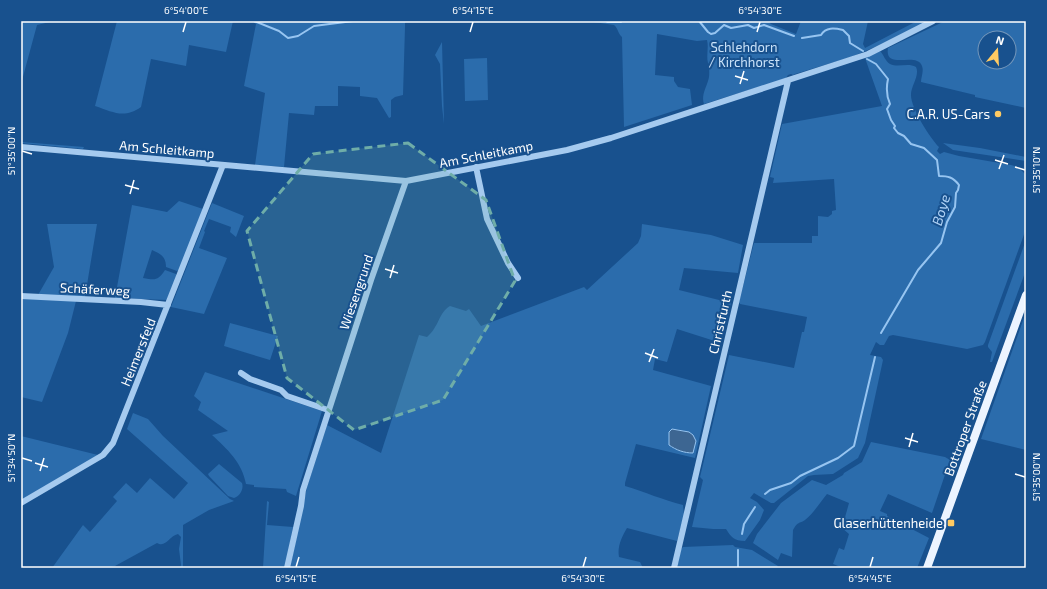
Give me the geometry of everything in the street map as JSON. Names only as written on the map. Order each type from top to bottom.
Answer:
[{"type":"main road","name":"Bottroper Straße","points":[[927,568],[1026,295]]},
{"type":"street","name":"Am Schleitkamp","points":[[21,147],[406,181],[567,150],[611,138],[868,54],[933,21]]},
{"type":"street","name":"Christfurth","points":[[674,568],[788,81]]},
{"type":"street","name":"Heimersfeld","points":[[21,503],[103,455],[110,448],[115,439],[223,165]]},
{"type":"street","points":[[476,167],[487,219],[508,263],[518,278]]},
{"type":"street","name":"Wiesengrund","points":[[288,568],[303,490],[371,280],[406,181]]},
{"type":"street","name":"Schäferweg","points":[[21,296],[141,302],[168,305]]},
{"type":"street","points":[[241,373],[250,380],[281,390],[287,396],[328,410]]},
{"type":"highlighted area","points":[[408,143],[486,200],[515,281],[443,400],[354,430],[287,378],[247,231],[313,154]]},
{"type":"green space","points":[[21,21],[54,21],[37,25],[21,84]]},
{"type":"green space","points":[[117,21],[233,21],[226,52],[189,45],[186,66],[151,59],[141,107],[135,111],[124,114],[95,106]]},
{"type":"green space","points":[[252,21],[407,21],[405,23],[403,95],[395,97],[391,100],[391,117],[389,118],[377,98],[360,96],[360,87],[338,86],[338,106],[315,106],[314,115],[289,113],[284,167],[255,165],[265,93],[244,86],[256,24]]},
{"type":"green space","name":"Schlehdorn / Kirchhorst","points":[[587,21],[768,21],[771,24],[796,34],[801,21],[868,21],[863,44],[865,48],[917,21],[928,21],[851,57],[793,75],[791,74],[778,81],[704,104],[703,95],[709,79],[707,40],[697,41],[657,34],[655,75],[674,77],[674,81],[678,87],[690,89],[692,105],[624,127],[622,37],[614,25]]},
{"type":"green space","points":[[945,21],[1026,21],[1026,108],[975,97],[975,95],[921,82],[923,68],[919,62],[914,60],[896,60],[888,55],[888,48]]},
{"type":"green space","points":[[442,42],[444,124],[440,64],[435,55]]},
{"type":"green space","points":[[880,51],[890,64],[910,65],[916,67],[917,73],[911,91],[912,100],[921,122],[939,147],[937,151],[940,154],[944,152],[1011,165],[1018,167],[1026,175],[1026,229],[985,342],[983,345],[967,349],[893,335],[889,336],[884,345],[880,345],[876,342],[870,355],[881,357],[883,360],[865,443],[858,458],[833,474],[808,476],[774,503],[771,503],[754,493],[750,498],[757,502],[764,510],[760,520],[745,541],[733,538],[726,529],[692,527],[703,480],[700,477],[729,355],[794,368],[802,332],[804,332],[807,317],[740,304],[739,302],[754,243],[812,243],[812,236],[818,236],[818,216],[828,217],[832,214],[832,211],[836,210],[834,179],[773,183],[774,178],[770,177],[782,124],[882,106],[865,58]]},
{"type":"green space","points":[[487,58],[488,100],[465,101],[464,59]]},
{"type":"green space","points":[[21,142],[84,147],[83,149]]},
{"type":"green space","points":[[943,143],[980,148],[1026,157],[1026,161],[953,150]]},
{"type":"green space","points":[[179,201],[203,209],[179,270],[177,271],[166,267],[162,256],[152,250],[143,278],[156,279],[165,270],[176,274],[167,300],[115,298],[132,205],[167,212]]},
{"type":"green space","points":[[212,203],[244,216],[236,237],[230,232],[231,227],[209,219],[199,248],[227,258],[204,314],[171,307]]},
{"type":"green space","points":[[47,224],[97,224],[85,297],[38,295],[54,267]]},
{"type":"green space","points":[[642,224],[711,235],[743,245],[738,273],[684,268],[679,290],[731,303],[721,343],[677,329],[667,362],[655,359],[653,370],[711,386],[695,458],[636,444],[625,483],[625,486],[683,505],[684,515],[677,541],[627,528],[620,542],[619,557],[640,562],[643,568],[290,568],[307,487],[327,425],[381,453],[419,335],[427,337],[434,329],[446,309],[450,306],[466,311],[469,309],[481,326],[584,287],[587,290],[638,243],[641,236]],"holes":[[[676,429],[689,432],[695,438],[691,453],[671,447]]]},
{"type":"green space","points":[[1026,240],[1026,270],[992,362],[990,362],[992,352],[988,345]]},
{"type":"green space","points":[[21,297],[76,301],[68,333],[42,402],[21,397]]},
{"type":"green space","points":[[1026,312],[1026,450],[981,439]]},
{"type":"green space","points":[[230,323],[278,336],[270,360],[224,346]]},
{"type":"green space","points":[[205,372],[322,411],[296,496],[287,492],[286,489],[254,487],[254,485],[246,484],[241,469],[233,456],[212,435],[228,431],[198,410],[201,402],[194,396]]},
{"type":"green space","points":[[133,413],[148,419],[163,436],[230,499],[234,501],[209,510],[183,525],[183,568],[180,568],[179,549],[181,537],[178,534],[165,543],[157,543],[115,566],[107,568],[52,568],[83,525],[90,532],[117,501],[113,497],[126,483],[137,493],[150,478],[174,499],[188,483],[127,429]]},
{"type":"green space","points":[[21,436],[98,455],[21,500]]},
{"type":"green space","points":[[871,442],[945,457],[950,460],[932,513],[888,494],[880,511],[929,538],[917,568],[843,568],[833,564],[839,548],[844,550],[849,534],[842,528],[849,503],[827,494],[811,514],[805,520],[797,524],[793,530],[792,557],[781,553],[778,560],[753,543],[757,534],[781,503],[812,480],[826,485],[843,475],[862,462]]},
{"type":"green space","points":[[219,464],[242,483],[242,490],[240,494],[234,498],[228,496],[208,474]]},
{"type":"green space","points":[[267,501],[269,502],[267,525],[293,527],[285,568],[263,568]]},
{"type":"green space","points":[[733,545],[735,547],[752,550],[778,566],[777,568],[677,568],[681,549],[683,547]]},
{"type":"shaded area","points":[[672,429],[689,432],[693,435],[696,441],[693,453],[680,451],[669,445],[669,432]]},
{"type":"waterway","points":[[254,21],[279,31],[288,38],[298,36],[314,26],[353,21]]},
{"type":"waterway","name":"Boye","points":[[606,21],[621,22]]},
{"type":"waterway","name":"Boye","points":[[662,21],[673,21]]},
{"type":"waterway","name":"Boye","points":[[699,21],[711,34],[715,33],[724,25],[731,28],[748,25],[754,28],[764,25],[794,36]]},
{"type":"waterway","name":"Boye","points":[[802,38],[821,35],[828,29],[843,30],[849,36],[850,43],[863,51]]},
{"type":"waterway","name":"Boye","points":[[867,59],[876,64],[888,79],[887,92],[890,104],[887,109],[895,126],[894,128],[911,144],[924,148],[937,160],[939,176],[945,176],[955,180],[959,185],[956,193],[955,207],[947,222],[941,243],[918,270],[881,333]]},
{"type":"waterway","name":"Boye","points":[[765,494],[770,490],[791,483],[800,476],[838,458],[854,446],[875,357]]},
{"type":"waterway","name":"Boye","points":[[742,534],[744,524],[755,507]]},
{"type":"waterway","name":"Boye","points":[[738,550],[738,568]]},
{"type":"place","name":"C.A.R. US-Cars","points":[[998,114]]},
{"type":"place","name":"Glaserhüttenheide","points":[[951,523]]}]
